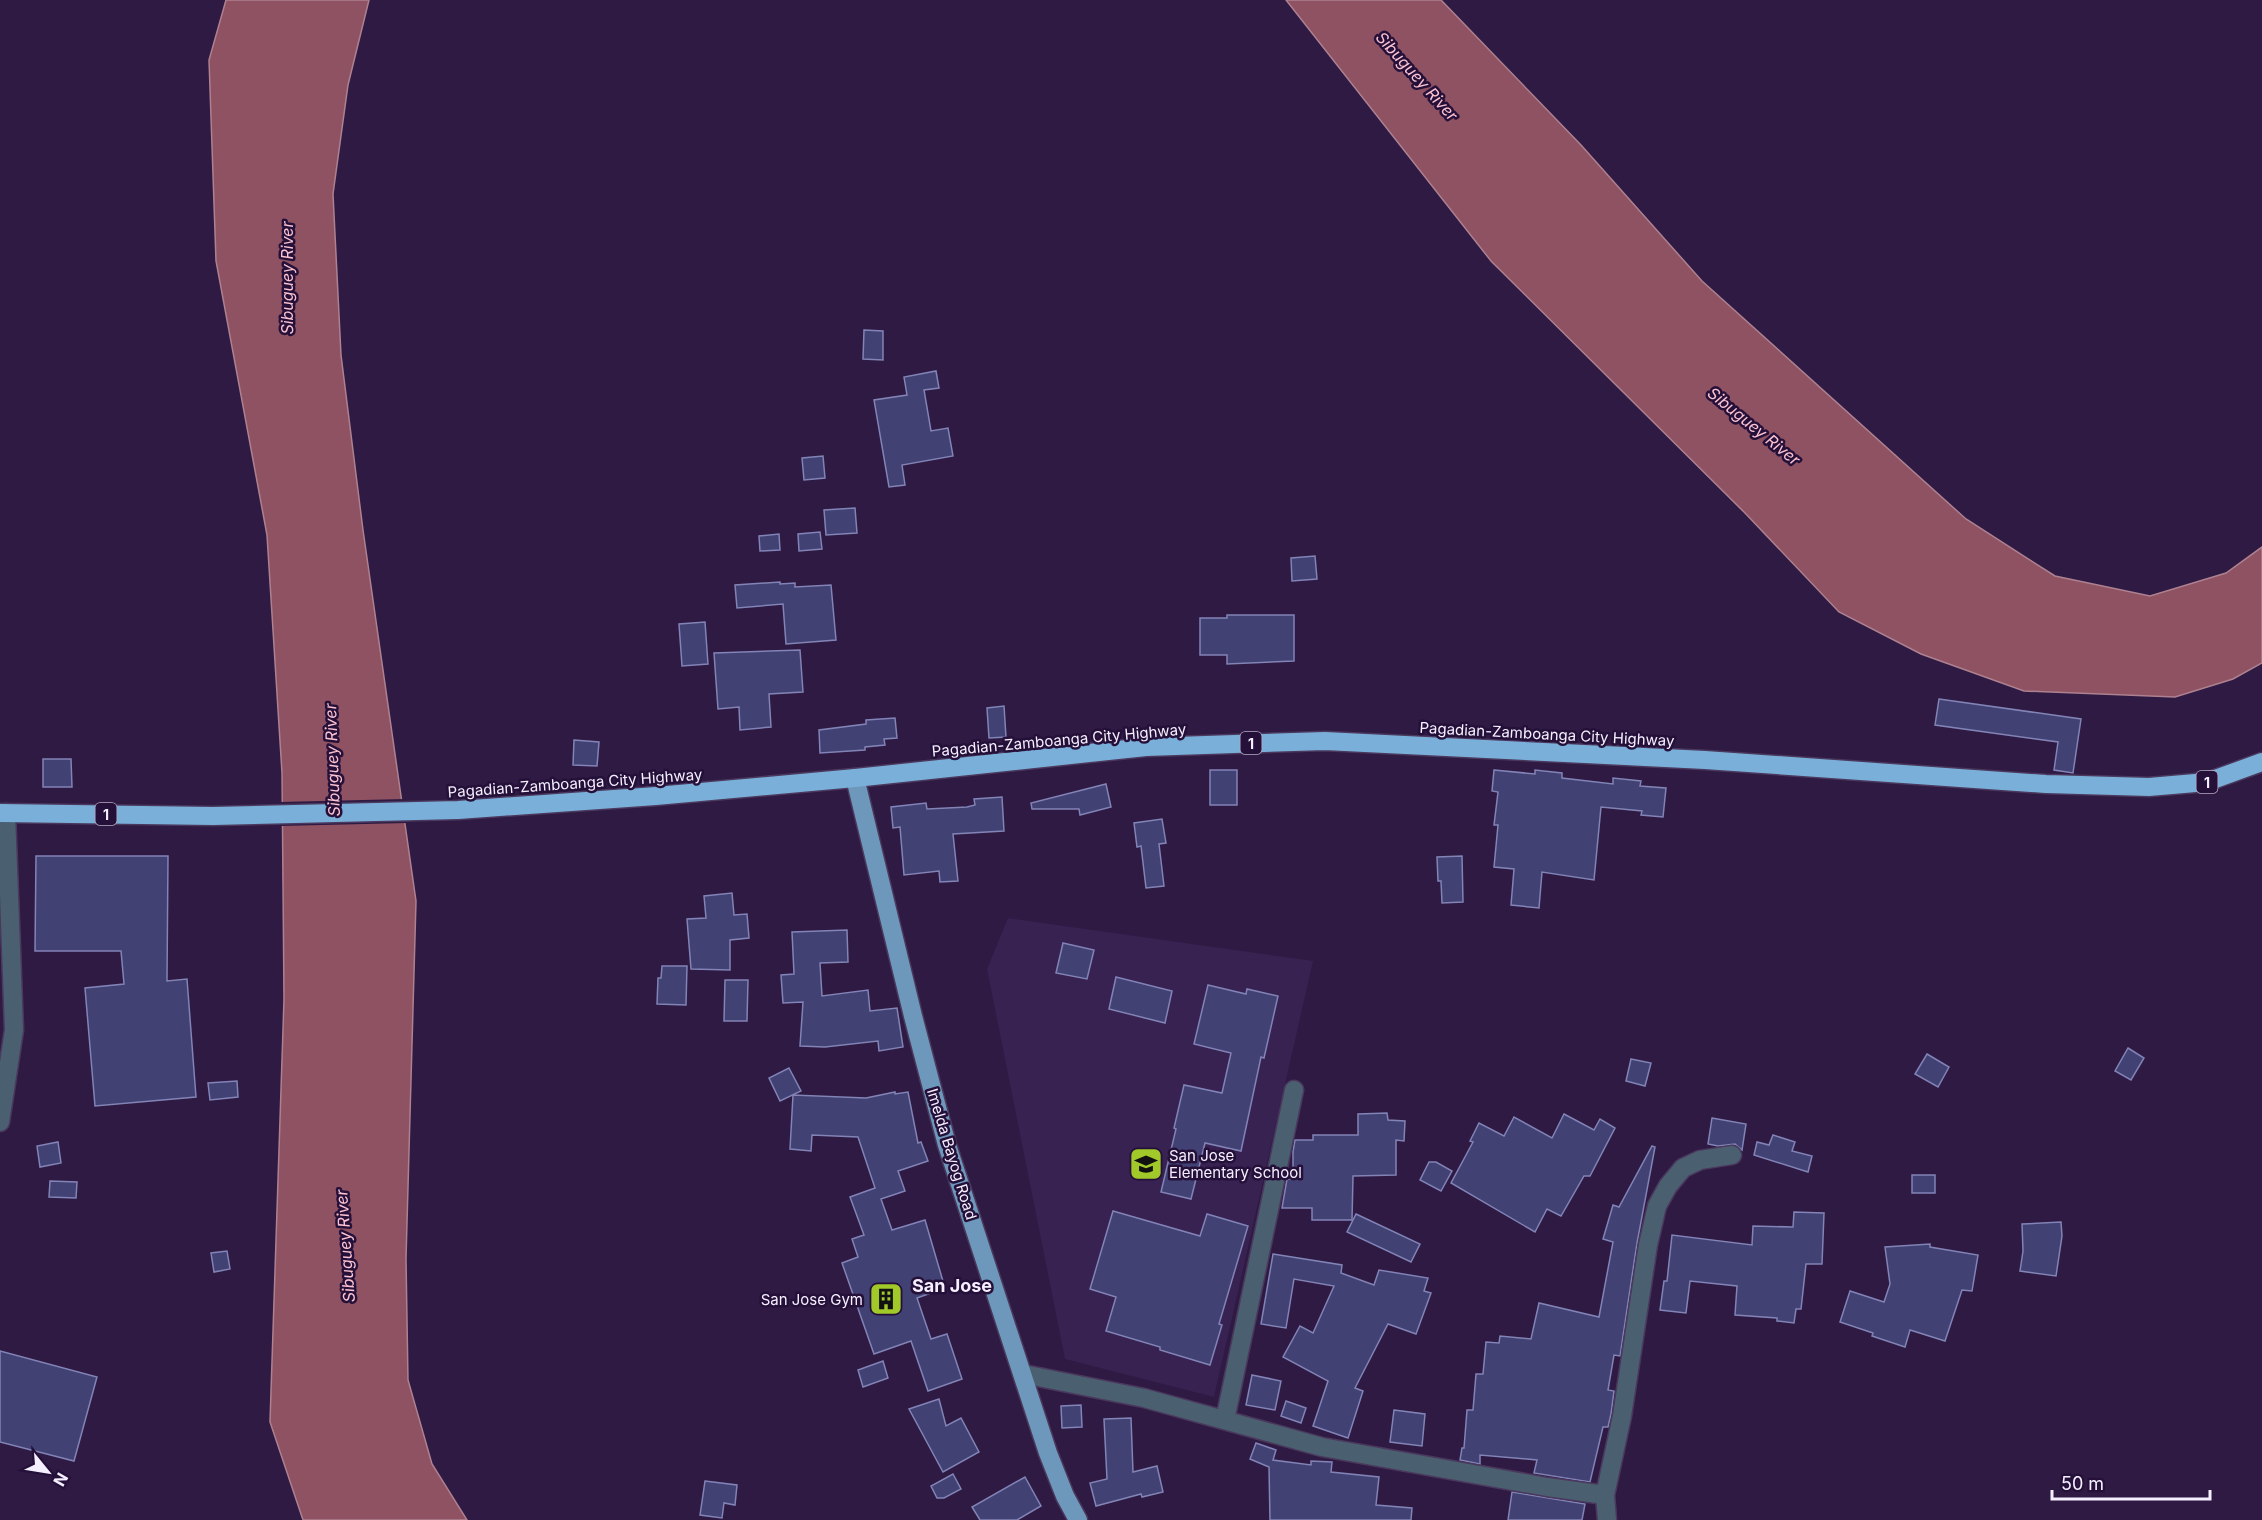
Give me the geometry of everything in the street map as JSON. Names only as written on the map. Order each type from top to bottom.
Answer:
[{"type":"highway","name":"Pagadian-Zamboanga City Highway","points":[[3,813],[213,816],[458,810],[656,796],[855,778],[1146,747],[1325,741],[1705,760],[2046,784],[2149,787],[2207,782],[2262,762]]},
{"type":"main road","name":"Imelda Bayog Road","points":[[855,778],[947,1145],[1048,1453],[1065,1496],[1078,1520]]},
{"type":"street","points":[[0,1122],[14,1030],[3,813]]},
{"type":"street","points":[[1225,1420],[1294,1090]]},
{"type":"street","points":[[1607,1520],[1605,1495],[1622,1416],[1648,1245],[1657,1206],[1668,1186],[1683,1168],[1700,1160],[1732,1155]]},
{"type":"street","points":[[1023,1374],[1144,1398],[1322,1447],[1546,1487],[1605,1495]]},
{"type":"shaded area","name":"San Jose Elementary School","points":[[1008,918],[1313,961],[1214,1397],[1065,1359],[987,969]]},
{"type":"water","name":"Sibuguey River","points":[[226,0],[369,0],[348,85],[333,194],[341,355],[363,530],[416,901],[406,1259],[408,1380],[432,1464],[467,1520],[303,1520],[270,1422],[284,999],[282,773],[267,535],[216,261],[209,60]]},
{"type":"water","name":"Sibuguey River","points":[[1286,0],[1441,0],[1581,145],[1702,281],[1966,519],[2055,576],[2150,596],[2226,573],[2262,547],[2262,663],[2233,679],[2175,697],[2024,691],[1921,654],[1839,612],[1745,513],[1491,261]]},
{"type":"pier","points":[[405,799],[408,823],[280,826],[280,802]]},
{"type":"building","points":[[864,330],[883,331],[883,360],[863,359]]},
{"type":"building","points":[[936,371],[939,388],[924,390],[931,431],[948,428],[953,456],[902,465],[905,485],[889,487],[874,400],[907,395],[904,377]]},
{"type":"building","points":[[823,456],[825,478],[804,480],[802,458]]},
{"type":"building","points":[[855,508],[857,533],[826,535],[824,510]]},
{"type":"building","points":[[820,532],[822,549],[799,551],[798,534]]},
{"type":"building","points":[[779,534],[780,550],[760,551],[759,536]]},
{"type":"building","points":[[1315,556],[1317,579],[1292,581],[1291,558]]},
{"type":"building","points":[[780,582],[780,584],[795,583],[795,587],[831,585],[836,640],[786,644],[783,604],[737,608],[735,585]]},
{"type":"building","points":[[1227,615],[1294,615],[1294,661],[1227,664],[1227,655],[1200,655],[1200,618],[1227,618]]},
{"type":"building","points":[[705,622],[708,664],[682,666],[679,624]]},
{"type":"building","points":[[800,650],[803,692],[769,694],[771,727],[740,730],[739,707],[718,709],[714,653]]},
{"type":"building","points":[[1939,699],[2081,719],[2073,773],[2054,770],[2058,742],[1935,725]]},
{"type":"building","points":[[1004,706],[1006,737],[989,738],[987,708]]},
{"type":"building","points":[[895,718],[897,738],[884,739],[885,745],[865,747],[865,750],[820,753],[819,730],[866,724],[866,720]]},
{"type":"building","points":[[574,740],[599,742],[597,766],[573,765]]},
{"type":"building","points":[[43,759],[71,759],[72,787],[43,787]]},
{"type":"building","points":[[1210,770],[1237,770],[1237,805],[1210,805]]},
{"type":"building","points":[[1494,770],[1535,774],[1535,770],[1562,773],[1562,778],[1613,784],[1613,778],[1641,781],[1640,786],[1666,788],[1663,817],[1641,815],[1642,811],[1601,807],[1594,880],[1542,872],[1539,908],[1511,905],[1514,869],[1494,867],[1498,825],[1494,825],[1498,792],[1492,791]]},
{"type":"building","points":[[1106,784],[1111,807],[1080,815],[1079,809],[1032,809],[1031,803]]},
{"type":"building","points":[[1002,797],[1004,831],[953,834],[958,881],[940,882],[939,871],[904,875],[900,827],[893,828],[891,807],[926,803],[927,809],[967,807],[975,805],[974,799]]},
{"type":"building","points":[[1162,819],[1166,843],[1159,844],[1164,886],[1146,888],[1141,846],[1137,847],[1134,823]]},
{"type":"building","points":[[36,856],[168,856],[167,981],[187,979],[196,1097],[95,1106],[85,988],[124,984],[121,951],[35,951]]},
{"type":"building","points":[[1462,856],[1463,902],[1442,903],[1437,857]]},
{"type":"building","points":[[732,893],[734,915],[747,914],[749,938],[730,940],[730,970],[691,969],[687,919],[706,918],[704,896]]},
{"type":"building","points":[[847,930],[848,962],[820,963],[822,996],[868,990],[870,1011],[897,1008],[903,1047],[879,1051],[878,1041],[825,1047],[800,1046],[803,1002],[783,1003],[781,975],[794,974],[792,932]]},
{"type":"building","points":[[1063,943],[1094,950],[1087,979],[1056,973]]},
{"type":"building","points":[[662,966],[687,966],[686,1005],[657,1004],[658,978],[661,978]]},
{"type":"building","points":[[1116,977],[1172,991],[1165,1023],[1109,1009]]},
{"type":"building","points":[[725,980],[748,980],[747,1021],[724,1021]]},
{"type":"building","points":[[1208,985],[1246,994],[1247,989],[1278,996],[1264,1058],[1261,1057],[1241,1151],[1205,1143],[1191,1199],[1161,1192],[1184,1085],[1222,1093],[1231,1053],[1194,1044]]},
{"type":"building","points":[[2128,1048],[2144,1058],[2131,1080],[2115,1071]]},
{"type":"building","points":[[1927,1054],[1949,1067],[1938,1087],[1915,1074]]},
{"type":"building","points":[[1631,1059],[1651,1063],[1645,1086],[1626,1081]]},
{"type":"building","points":[[789,1068],[801,1091],[780,1101],[769,1078]]},
{"type":"building","points":[[237,1081],[238,1097],[210,1100],[208,1083]]},
{"type":"building","points":[[895,1092],[895,1094],[908,1092],[918,1143],[921,1142],[928,1161],[898,1171],[905,1191],[881,1199],[892,1230],[925,1220],[945,1288],[917,1298],[931,1339],[947,1334],[962,1379],[928,1391],[911,1341],[874,1354],[842,1263],[858,1257],[852,1239],[864,1235],[850,1197],[875,1188],[858,1137],[812,1135],[811,1151],[790,1149],[793,1095],[866,1098]]},
{"type":"building","points":[[1387,1113],[1388,1120],[1405,1121],[1404,1141],[1396,1140],[1396,1175],[1353,1176],[1352,1220],[1312,1220],[1312,1208],[1282,1208],[1287,1179],[1293,1179],[1295,1140],[1313,1140],[1313,1135],[1358,1135],[1358,1114]]},
{"type":"building","points":[[1564,1114],[1594,1130],[1600,1119],[1615,1128],[1590,1176],[1584,1176],[1561,1216],[1547,1209],[1535,1232],[1451,1183],[1473,1142],[1470,1141],[1479,1123],[1504,1136],[1514,1117],[1552,1138]]},
{"type":"building","points":[[1712,1118],[1746,1124],[1742,1150],[1735,1144],[1718,1146],[1708,1144]]},
{"type":"building","points":[[1773,1135],[1795,1142],[1792,1151],[1812,1156],[1808,1172],[1754,1155],[1757,1142],[1769,1145]]},
{"type":"building","points":[[58,1142],[61,1163],[40,1167],[37,1146]]},
{"type":"building","points":[[1652,1146],[1655,1147],[1637,1243],[1620,1356],[1614,1355],[1608,1390],[1614,1391],[1611,1414],[1608,1427],[1603,1427],[1590,1482],[1534,1473],[1537,1460],[1480,1455],[1480,1464],[1460,1460],[1462,1448],[1464,1448],[1467,1410],[1473,1410],[1476,1374],[1483,1374],[1486,1342],[1499,1343],[1500,1336],[1531,1339],[1539,1303],[1599,1317],[1613,1242],[1603,1239],[1613,1205],[1619,1207]]},
{"type":"building","points":[[1429,1162],[1436,1162],[1452,1171],[1441,1191],[1420,1180]]},
{"type":"building","points":[[1912,1175],[1935,1175],[1935,1193],[1912,1193]]},
{"type":"building","points":[[50,1181],[77,1182],[76,1198],[49,1197]]},
{"type":"building","points":[[1113,1211],[1200,1236],[1207,1214],[1248,1226],[1219,1324],[1222,1325],[1210,1365],[1106,1331],[1116,1297],[1090,1289]]},
{"type":"building","points":[[1794,1212],[1824,1213],[1822,1264],[1806,1264],[1801,1309],[1796,1309],[1794,1323],[1777,1321],[1777,1318],[1735,1315],[1737,1286],[1690,1281],[1686,1313],[1660,1310],[1664,1281],[1667,1281],[1672,1235],[1752,1245],[1753,1226],[1793,1227]]},
{"type":"building","points":[[1356,1214],[1420,1244],[1411,1262],[1347,1232]]},
{"type":"building","points":[[2061,1222],[2062,1236],[2056,1276],[2020,1271],[2023,1251],[2022,1224]]},
{"type":"building","points":[[1930,1244],[1930,1247],[1978,1255],[1972,1291],[1962,1290],[1945,1341],[1910,1330],[1905,1347],[1840,1322],[1850,1291],[1884,1302],[1890,1284],[1885,1247]]},
{"type":"building","points":[[227,1251],[230,1269],[214,1272],[211,1253]]},
{"type":"building","points":[[1273,1254],[1342,1265],[1341,1273],[1374,1285],[1379,1270],[1428,1278],[1424,1291],[1431,1293],[1416,1334],[1388,1324],[1355,1388],[1363,1391],[1348,1438],[1313,1426],[1328,1381],[1283,1357],[1300,1326],[1313,1333],[1334,1286],[1294,1279],[1286,1328],[1261,1324]]},
{"type":"building","points":[[0,1351],[97,1377],[74,1461],[0,1442]]},
{"type":"building","points":[[883,1361],[888,1378],[863,1387],[858,1370]]},
{"type":"building","points":[[1252,1375],[1281,1381],[1275,1410],[1246,1405]]},
{"type":"building","points":[[939,1399],[946,1426],[961,1418],[979,1452],[943,1472],[909,1409]]},
{"type":"building","points":[[1286,1401],[1306,1408],[1301,1423],[1281,1416]]},
{"type":"building","points":[[1081,1405],[1082,1427],[1062,1428],[1061,1406]]},
{"type":"building","points":[[1394,1410],[1425,1414],[1422,1446],[1390,1442]]},
{"type":"building","points":[[1131,1418],[1133,1472],[1157,1466],[1163,1492],[1142,1497],[1141,1494],[1096,1506],[1090,1483],[1107,1479],[1104,1419]]},
{"type":"building","points":[[1256,1443],[1276,1450],[1273,1460],[1311,1465],[1311,1461],[1332,1462],[1331,1472],[1379,1477],[1376,1505],[1412,1508],[1411,1520],[1270,1520],[1269,1467],[1250,1459]]},
{"type":"building","points":[[953,1474],[961,1489],[944,1498],[937,1498],[931,1486]]},
{"type":"building","points":[[1025,1477],[1041,1506],[1017,1520],[980,1520],[972,1507]]},
{"type":"building","points":[[705,1481],[737,1485],[735,1505],[724,1503],[722,1518],[700,1515]]},
{"type":"building","points":[[1512,1492],[1585,1504],[1582,1520],[1508,1520]]},
{"type":"place","name":"San Jose Elementary School","points":[[1146,1164]]},
{"type":"place","name":"San Jose Gym","points":[[886,1299]]},
{"type":"district","name":"San Jose","points":[[952,1285]]}]
